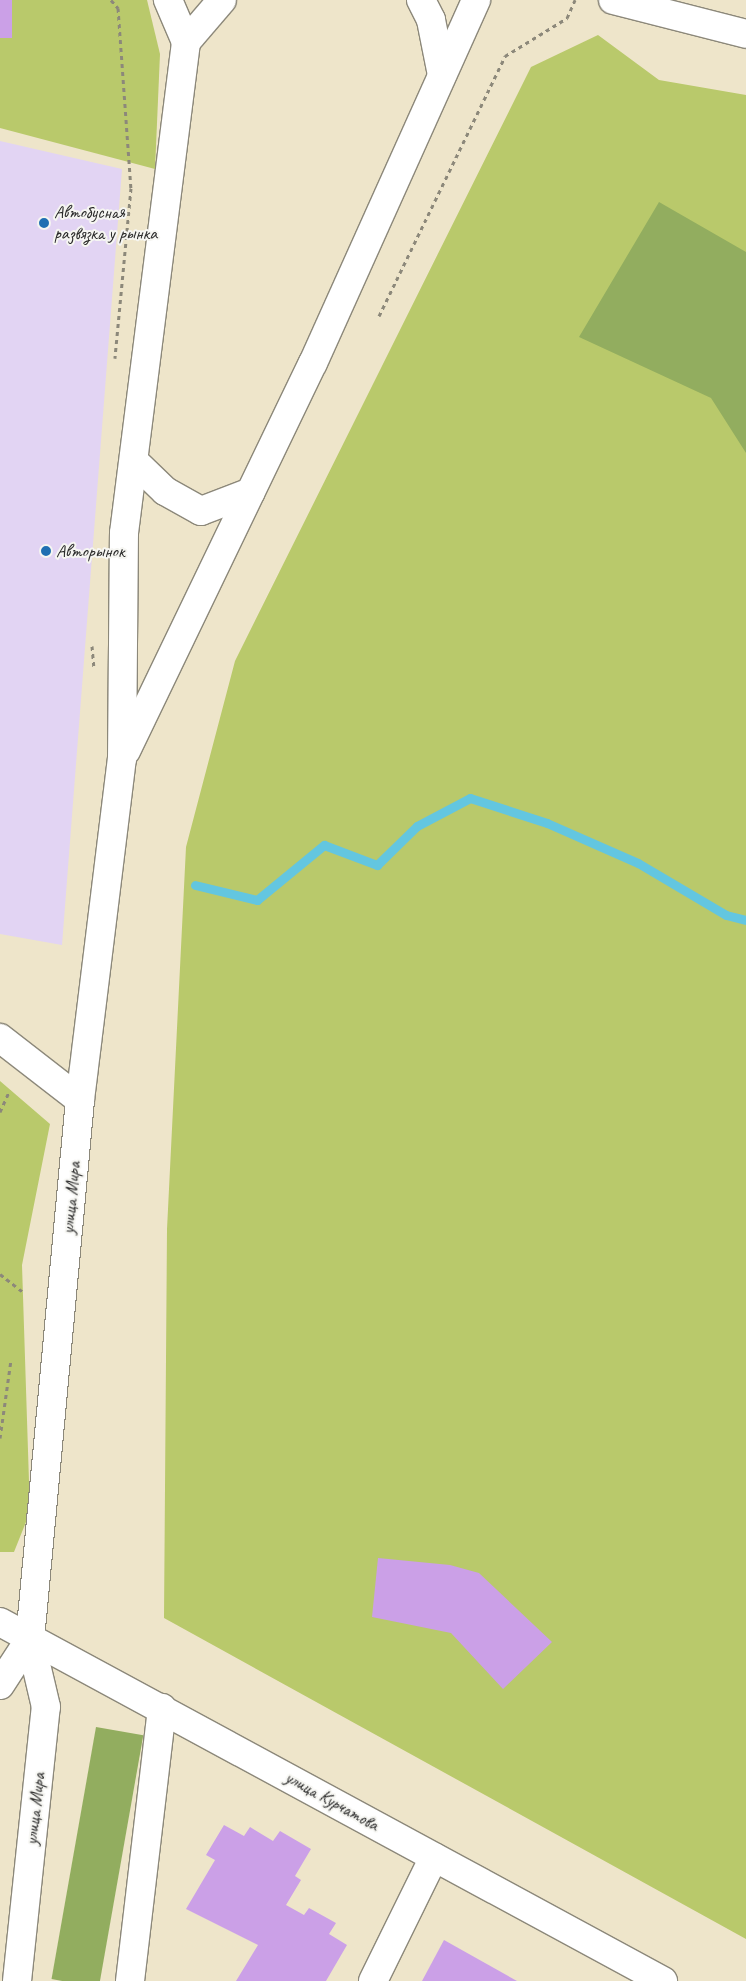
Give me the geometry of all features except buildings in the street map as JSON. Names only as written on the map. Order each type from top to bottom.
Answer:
[{"type":"main road","points":[[122,759],[124,533],[186,42],[168,0]]},
{"type":"main road","points":[[186,42],[222,0]]},
{"type":"main road","points":[[421,0],[431,20],[442,75]]},
{"type":"main road","points":[[122,759],[251,492],[476,0]]},
{"type":"main road","points":[[613,0],[746,34]]},
{"type":"main road","points":[[134,461],[165,491],[201,511],[251,492]]},
{"type":"main road","name":"улица Мира","points":[[17,1981],[46,1707],[30,1639],[80,1100],[122,759]]},
{"type":"main road","points":[[0,1038],[80,1100]]},
{"type":"main road","name":"улица Курчатова","points":[[0,1622],[162,1708],[434,1858],[663,1981]]},
{"type":"main road","name":"улица Мира","points":[[0,1685],[30,1639]]},
{"type":"main road","points":[[130,1981],[162,1708]]},
{"type":"main road","points":[[373,1981],[434,1858]]},
{"type":"path","points":[[111,0],[118,8],[132,188],[114,370]]},
{"type":"path","points":[[379,316],[505,56],[566,18],[575,0]]},
{"type":"path","points":[[93,634],[91,664],[98,677]]},
{"type":"path","points":[[0,1112],[10,1090]]},
{"type":"path","points":[[0,1274],[23,1292]]},
{"type":"path","points":[[0,1438],[11,1360]]},
{"type":"shaded area","name":"Авторынок","points":[[0,141],[122,169],[62,945],[0,934]]},
{"type":"green space","points":[[0,0],[147,0],[160,54],[155,169],[0,128]]},
{"type":"green space","points":[[598,35],[659,80],[746,95],[746,1939],[164,1618],[167,1229],[186,847],[235,661],[531,67]]},
{"type":"green space","points":[[659,202],[746,252],[746,453],[711,398],[579,337]]},
{"type":"green space","points":[[0,1081],[50,1124],[22,1265],[30,1512],[14,1552],[0,1552]]},
{"type":"green space","points":[[96,1727],[143,1735],[100,1981],[52,1979]]},
{"type":"waterway","points":[[195,885],[257,900],[324,845],[377,865],[417,826],[470,798],[547,823],[638,863],[726,915],[746,920]]},
{"type":"place","name":"Автобусная развязка у рынка","points":[[44,223]]},
{"type":"place","name":"Авторынок","points":[[46,551]]}]
